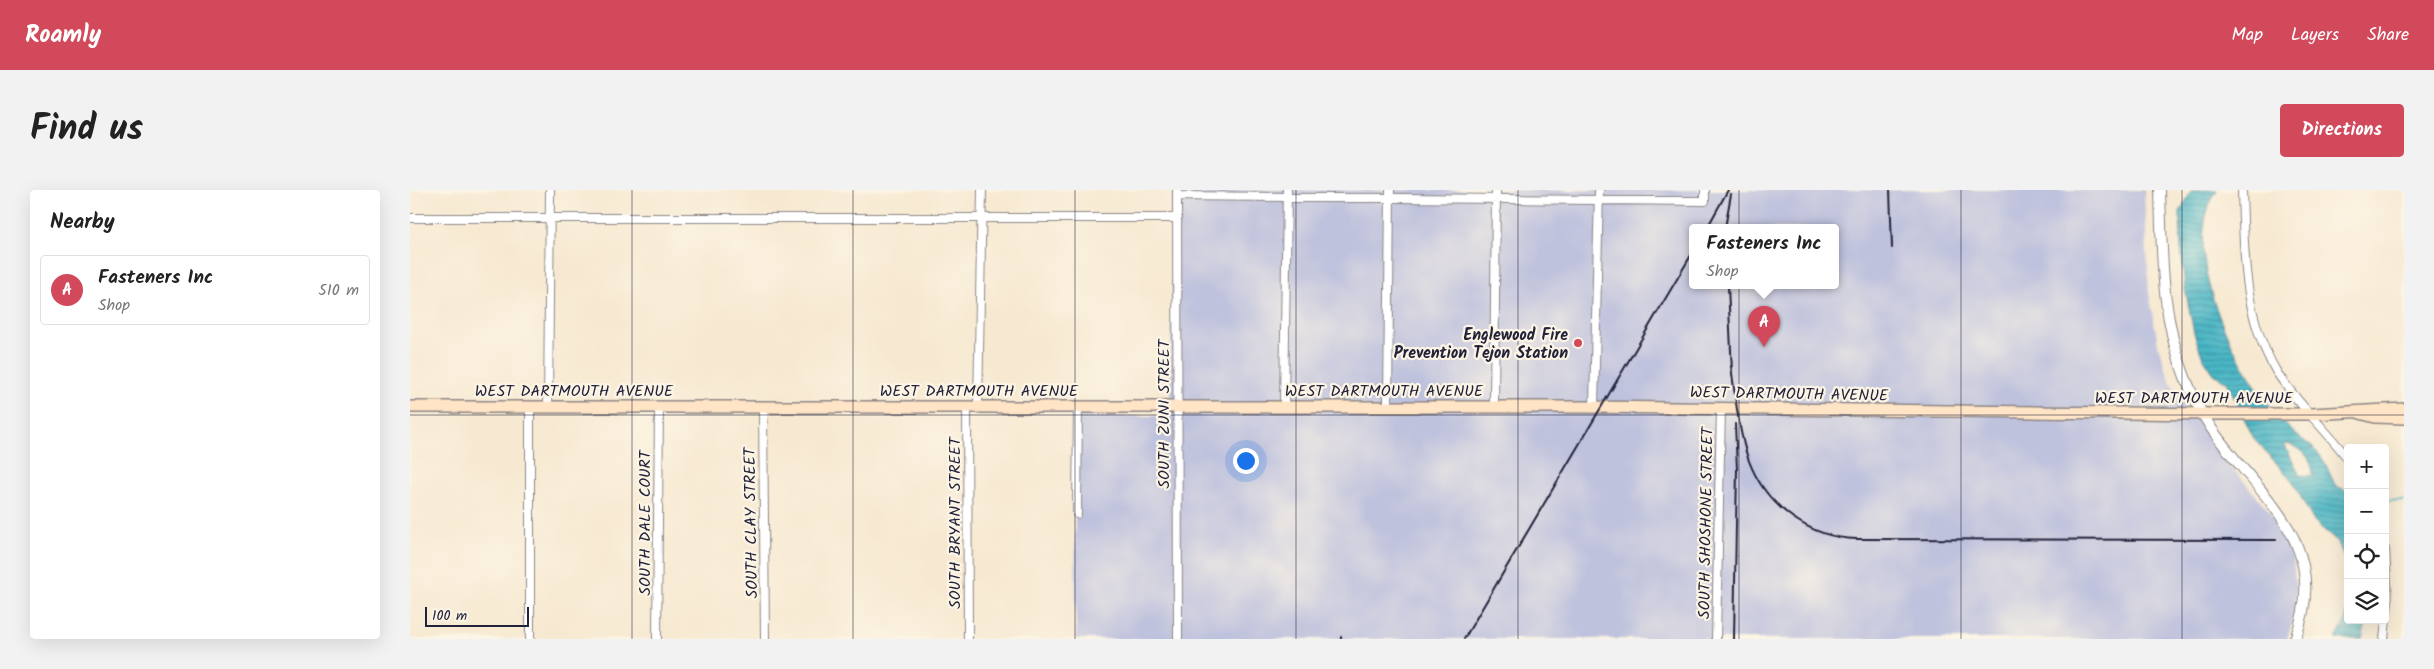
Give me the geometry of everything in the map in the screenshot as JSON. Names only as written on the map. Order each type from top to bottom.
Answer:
[{"type":"main road","name":"WEST DARTMOUTH AVENUE","points":[[410,407],[1494,406],[2202,414],[2306,414],[2358,412],[2374,409],[2404,409]]},
{"type":"main road","name":"WEST DARTMOUTH AVENUE","points":[[2358,412],[2375,418],[2401,417]]},
{"type":"street","points":[[548,407],[550,190]]},
{"type":"street","name":"SOUTH BRYANT STREET","points":[[968,639],[973,406],[982,190]]},
{"type":"street","points":[[1494,406],[1496,190]]},
{"type":"street","points":[[1594,407],[1599,190]]},
{"type":"street","points":[[1177,193],[1390,194],[1496,199],[1705,201],[1705,190]]},
{"type":"street","points":[[2160,190],[2163,274],[2168,320],[2184,376],[2202,414],[2221,443],[2276,506],[2295,540],[2302,564],[2304,590],[2302,618],[2295,639]]},
{"type":"street","points":[[2242,190],[2245,272],[2254,320],[2277,372],[2306,414],[2344,456]]},
{"type":"street","name":"SOUTH ZUNI STREET","points":[[1177,193],[1178,639]]},
{"type":"street","points":[[1284,406],[1287,194]]},
{"type":"street","points":[[1388,406],[1390,194]]},
{"type":"street","points":[[410,218],[1177,218]]},
{"type":"street","name":"SOUTH DALE COURT","points":[[657,639],[659,406]]},
{"type":"street","name":"SOUTH CLAY STREET","points":[[762,406],[765,639]]},
{"type":"street","points":[[1077,514],[1078,406]]},
{"type":"street","points":[[530,407],[530,639]]},
{"type":"street","name":"SOUTH SHOSHONE STREET","points":[[1716,639],[1721,408]]},
{"type":"street","points":[[2384,639],[2388,601],[2387,579]]},
{"type":"shaded area","points":[[1173,190],[2144,190],[2149,293],[2159,349],[2170,381],[2215,447],[2269,511],[2288,543],[2293,560],[2296,590],[2294,616],[2287,639],[1076,639],[1074,416],[1170,416]]},
{"type":"water","points":[[2192,190],[2217,190],[2206,218],[2203,249],[2208,282],[2219,316],[2234,349],[2251,379],[2270,406],[2293,432],[2318,453],[2336,486],[2344,489],[2344,557],[2338,543],[2313,520],[2293,482],[2253,437],[2227,382],[2214,374],[2202,356],[2194,333],[2185,288],[2180,212]],"holes":[[[2284,444],[2296,447],[2305,454],[2311,464],[2313,476],[2300,475]]]},
{"type":"water","points":[[2344,624],[2366,624],[2362,639],[2336,639]]},
{"type":"waterway","points":[[2389,501],[2404,500]]},
{"type":"railway","points":[[1709,224],[1728,190]]},
{"type":"railway","points":[[1890,190],[1892,248]]},
{"type":"railway","points":[[1726,224],[1731,194]]},
{"type":"railway","points":[[1464,639],[1689,259]]},
{"type":"railway","points":[[1728,289],[1732,372]]},
{"type":"railway","points":[[1731,366],[1743,439],[1749,461],[1757,477],[1766,492],[1778,505],[1806,526],[1822,533],[1857,539],[2276,540]]},
{"type":"railway","points":[[1734,639],[1737,469],[1735,424]]},
{"type":"place","name":"Englewood Fire Prevention Tejon Station","points":[[1578,343]]},
{"type":"place","name":"Fasteners Inc","points":[[1764,347]]}]
